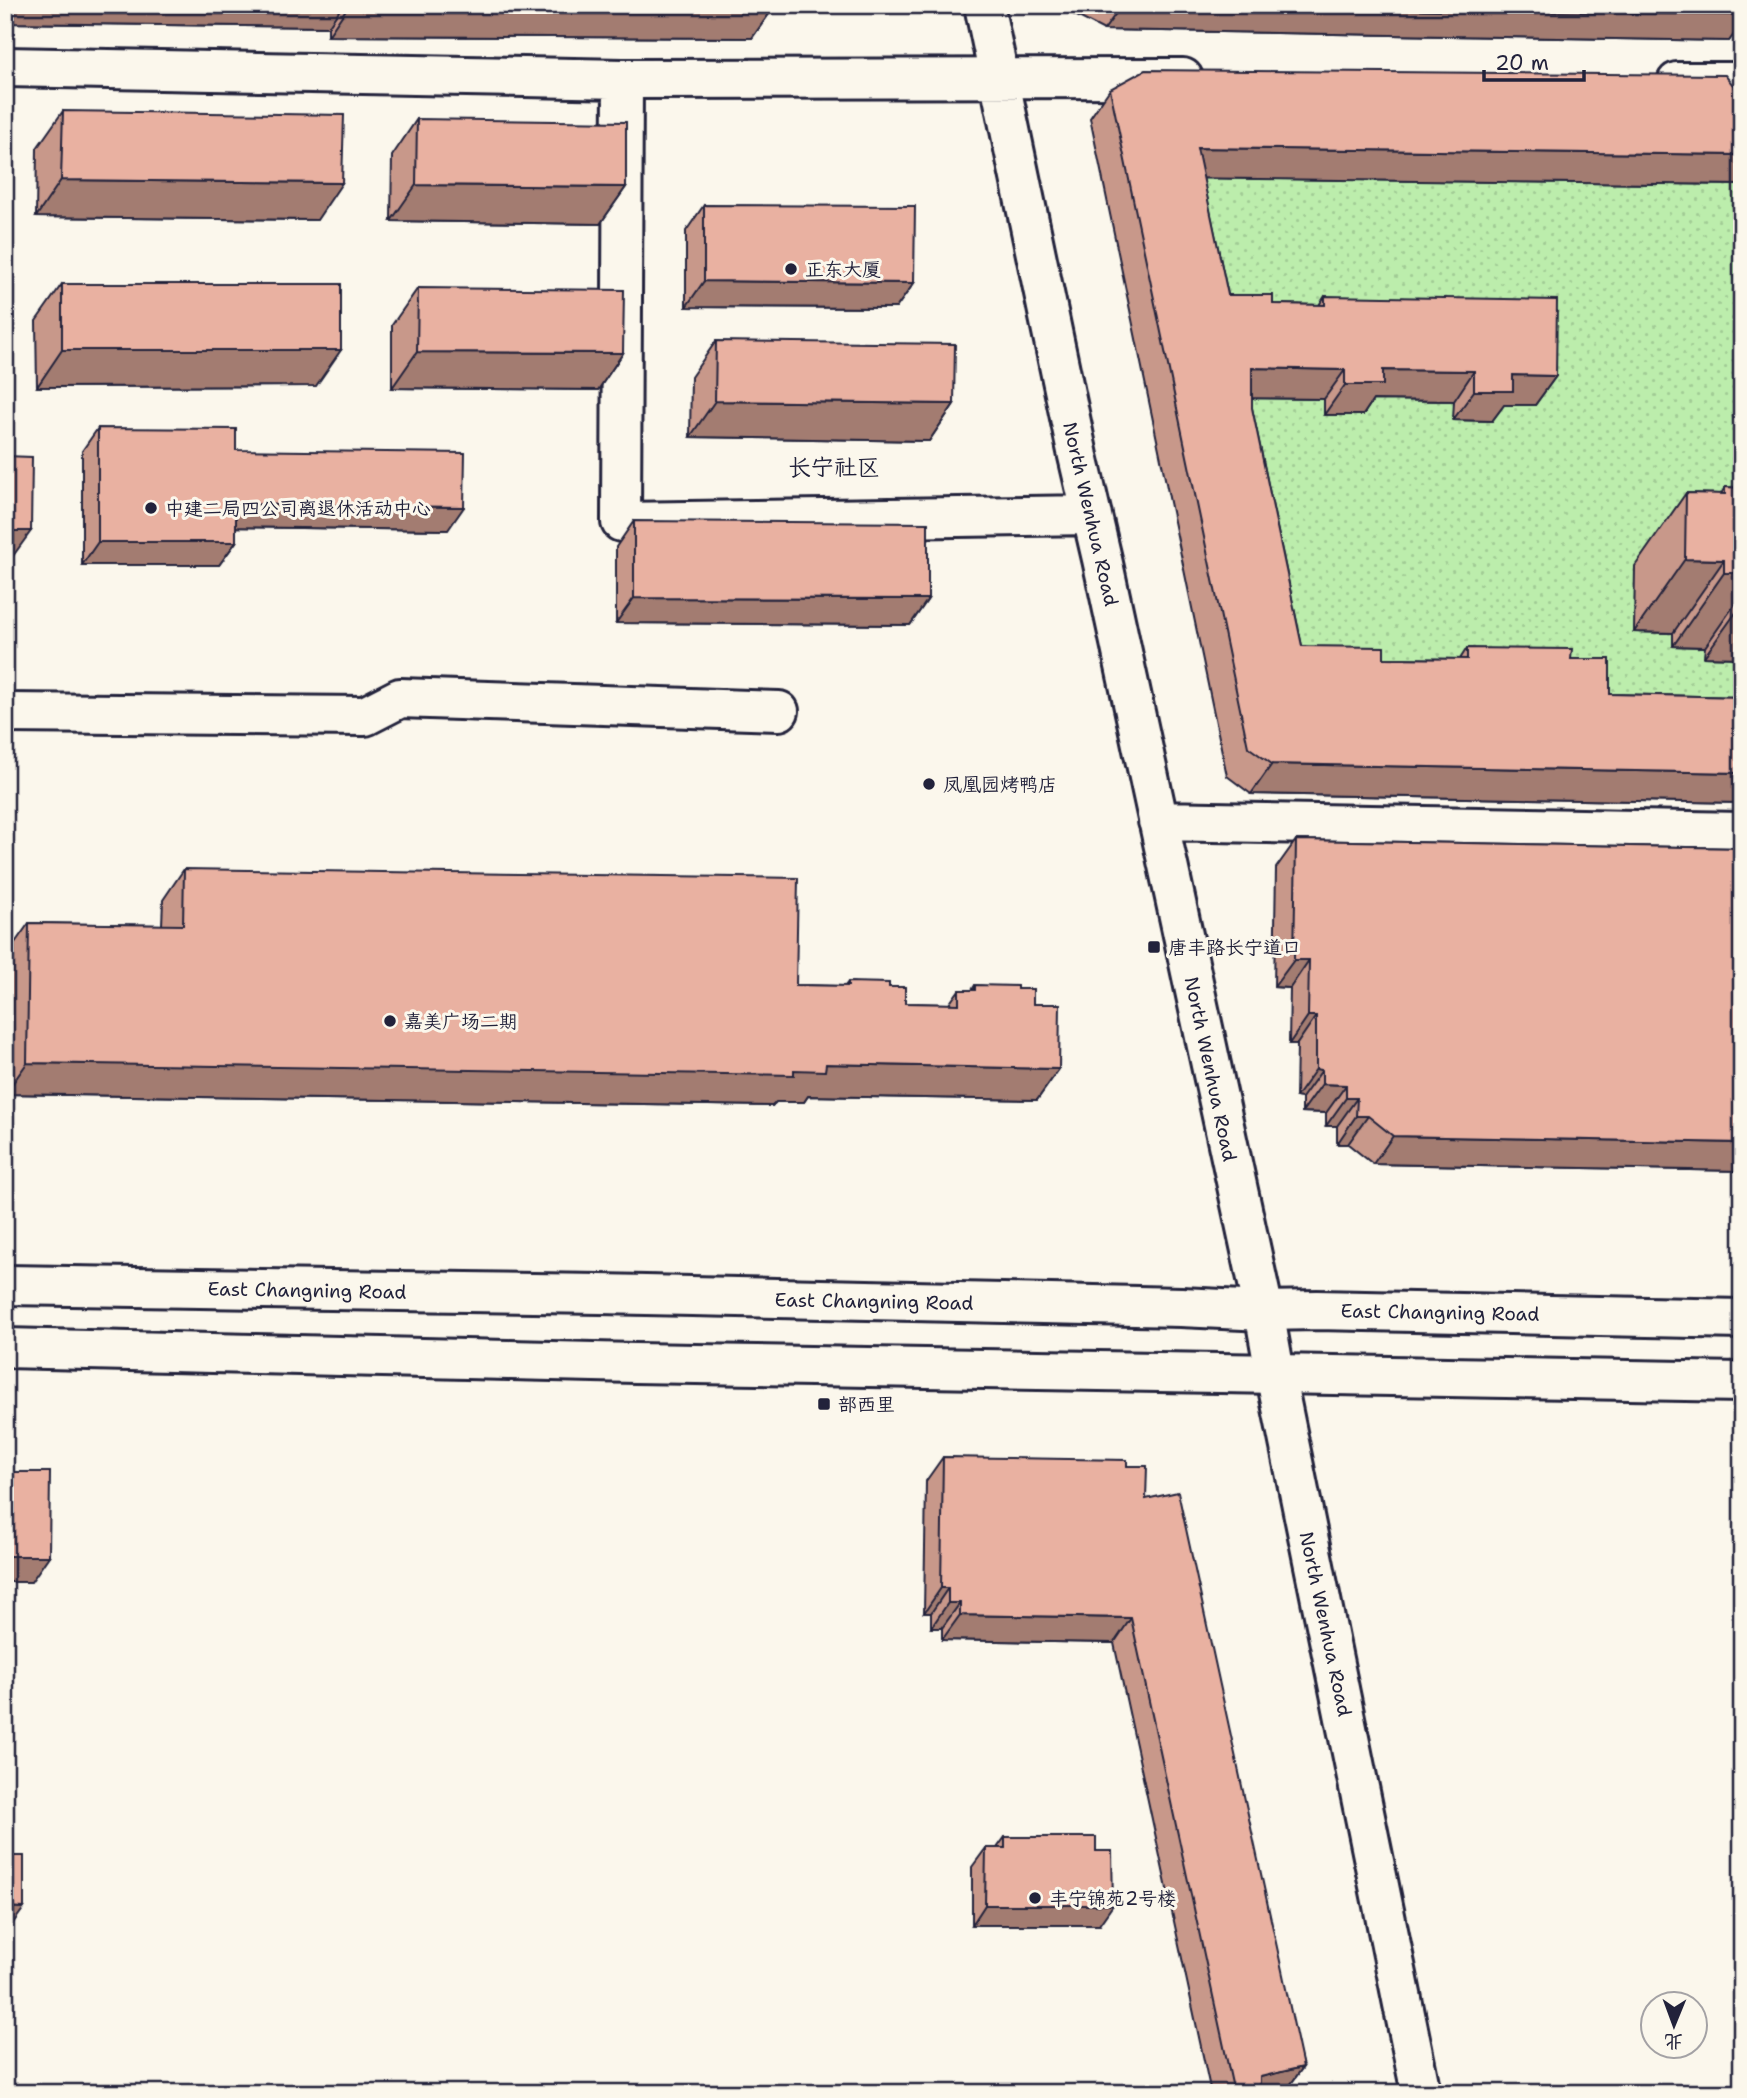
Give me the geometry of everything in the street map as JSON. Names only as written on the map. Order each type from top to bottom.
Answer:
[{"type":"street","name":"North Wenhua Road","points":[[984,5],[1078,456],[1264,1311],[1421,2093]]},
{"type":"street","points":[[5,67],[623,79],[1212,79]]},
{"type":"street","points":[[623,79],[621,522],[1092,515]]},
{"type":"street","points":[[1644,82],[1742,82]]},
{"type":"street","points":[[5,713],[365,716],[401,698],[779,711]]},
{"type":"street","points":[[1158,821],[1742,832]]},
{"type":"street","name":"East Changning Road","points":[[5,1285],[628,1295],[1264,1311],[1742,1319]]},
{"type":"street","points":[[5,1348],[622,1363],[1742,1382]]},
{"type":"green space","points":[[1158,167],[1742,178],[1742,776],[1300,767]]},
{"type":"building","points":[[455,5],[774,5],[774,7]]},
{"type":"building","points":[[1136,5],[1742,5],[1742,15]]},
{"type":"building","points":[[1145,70],[1725,75],[1742,96],[1742,155],[1197,148],[1228,295],[1273,295],[1273,304],[1325,305],[1325,296],[1557,300],[1556,376],[1513,375],[1513,391],[1474,391],[1474,371],[1383,370],[1383,385],[1345,385],[1345,370],[1252,368],[1252,408],[1302,646],[1384,647],[1384,658],[1467,659],[1467,648],[1572,649],[1571,659],[1610,659],[1610,694],[1742,697],[1742,773],[1272,764],[1248,747],[1110,89]]},
{"type":"building","points":[[63,111],[344,115],[342,183],[61,180]]},
{"type":"building","points":[[417,119],[626,122],[626,187],[416,185]]},
{"type":"building","name":"正东大厦","points":[[704,205],[915,206],[914,283],[704,281]]},
{"type":"building","points":[[62,284],[341,284],[341,350],[62,350]]},
{"type":"building","points":[[418,288],[624,290],[623,353],[417,352]]},
{"type":"building","points":[[716,341],[955,344],[954,404],[715,401]]},
{"type":"building","points":[[98,428],[236,429],[236,450],[465,453],[464,507],[236,504],[236,542],[98,542]]},
{"type":"building","points":[[5,456],[32,457],[31,531],[5,531]]},
{"type":"building","points":[[1725,487],[1742,488],[1742,573],[1724,573],[1724,560],[1685,559],[1686,493],[1725,494]]},
{"type":"building","points":[[634,521],[928,523],[928,599],[634,598]]},
{"type":"building","points":[[1296,840],[1742,848],[1742,1143],[1393,1136],[1368,1116],[1356,1116],[1357,1098],[1346,1098],[1346,1085],[1322,1084],[1322,1070],[1316,1069],[1316,1016],[1308,1016],[1309,960],[1294,960]]},
{"type":"building","name":"嘉美广场二期","points":[[184,869],[798,878],[796,985],[848,986],[848,982],[889,983],[889,987],[905,987],[905,1003],[959,1004],[959,990],[975,990],[975,985],[1033,989],[1033,1004],[1060,1004],[1059,1069],[826,1064],[825,1071],[794,1070],[794,1075],[27,1063],[29,923],[183,925]]},
{"type":"building","points":[[943,1457],[1127,1460],[1127,1466],[1147,1466],[1146,1499],[1178,1492],[1303,2067],[1260,2077],[1260,2093],[1234,2093],[1131,1618],[960,1615],[960,1603],[948,1603],[948,1588],[941,1588]]},
{"type":"building","points":[[5,1472],[50,1472],[49,1556],[5,1556]]},
{"type":"building","name":"丰宁锦苑2号楼","points":[[1005,1837],[1096,1837],[1096,1851],[1112,1851],[1113,1905],[985,1905],[986,1848],[1005,1848]]},
{"type":"building","points":[[5,1856],[24,1856],[24,1908],[5,1907]]},
{"type":"place","name":"正东大厦","points":[[791,269]]},
{"type":"place","name":"中建二局四公司离退休活动中心","points":[[151,508]]},
{"type":"place","name":"凤凰园烤鸭店","points":[[929,784]]},
{"type":"place","name":"唐丰路长宁道口","points":[[1154,947]]},
{"type":"place","name":"嘉美广场二期","points":[[390,1021]]},
{"type":"place","name":"部西里","points":[[824,1404]]},
{"type":"place","name":"丰宁锦苑2号楼","points":[[1035,1898]]},
{"type":"district","name":"长宁社区","points":[[834,467]]}]
